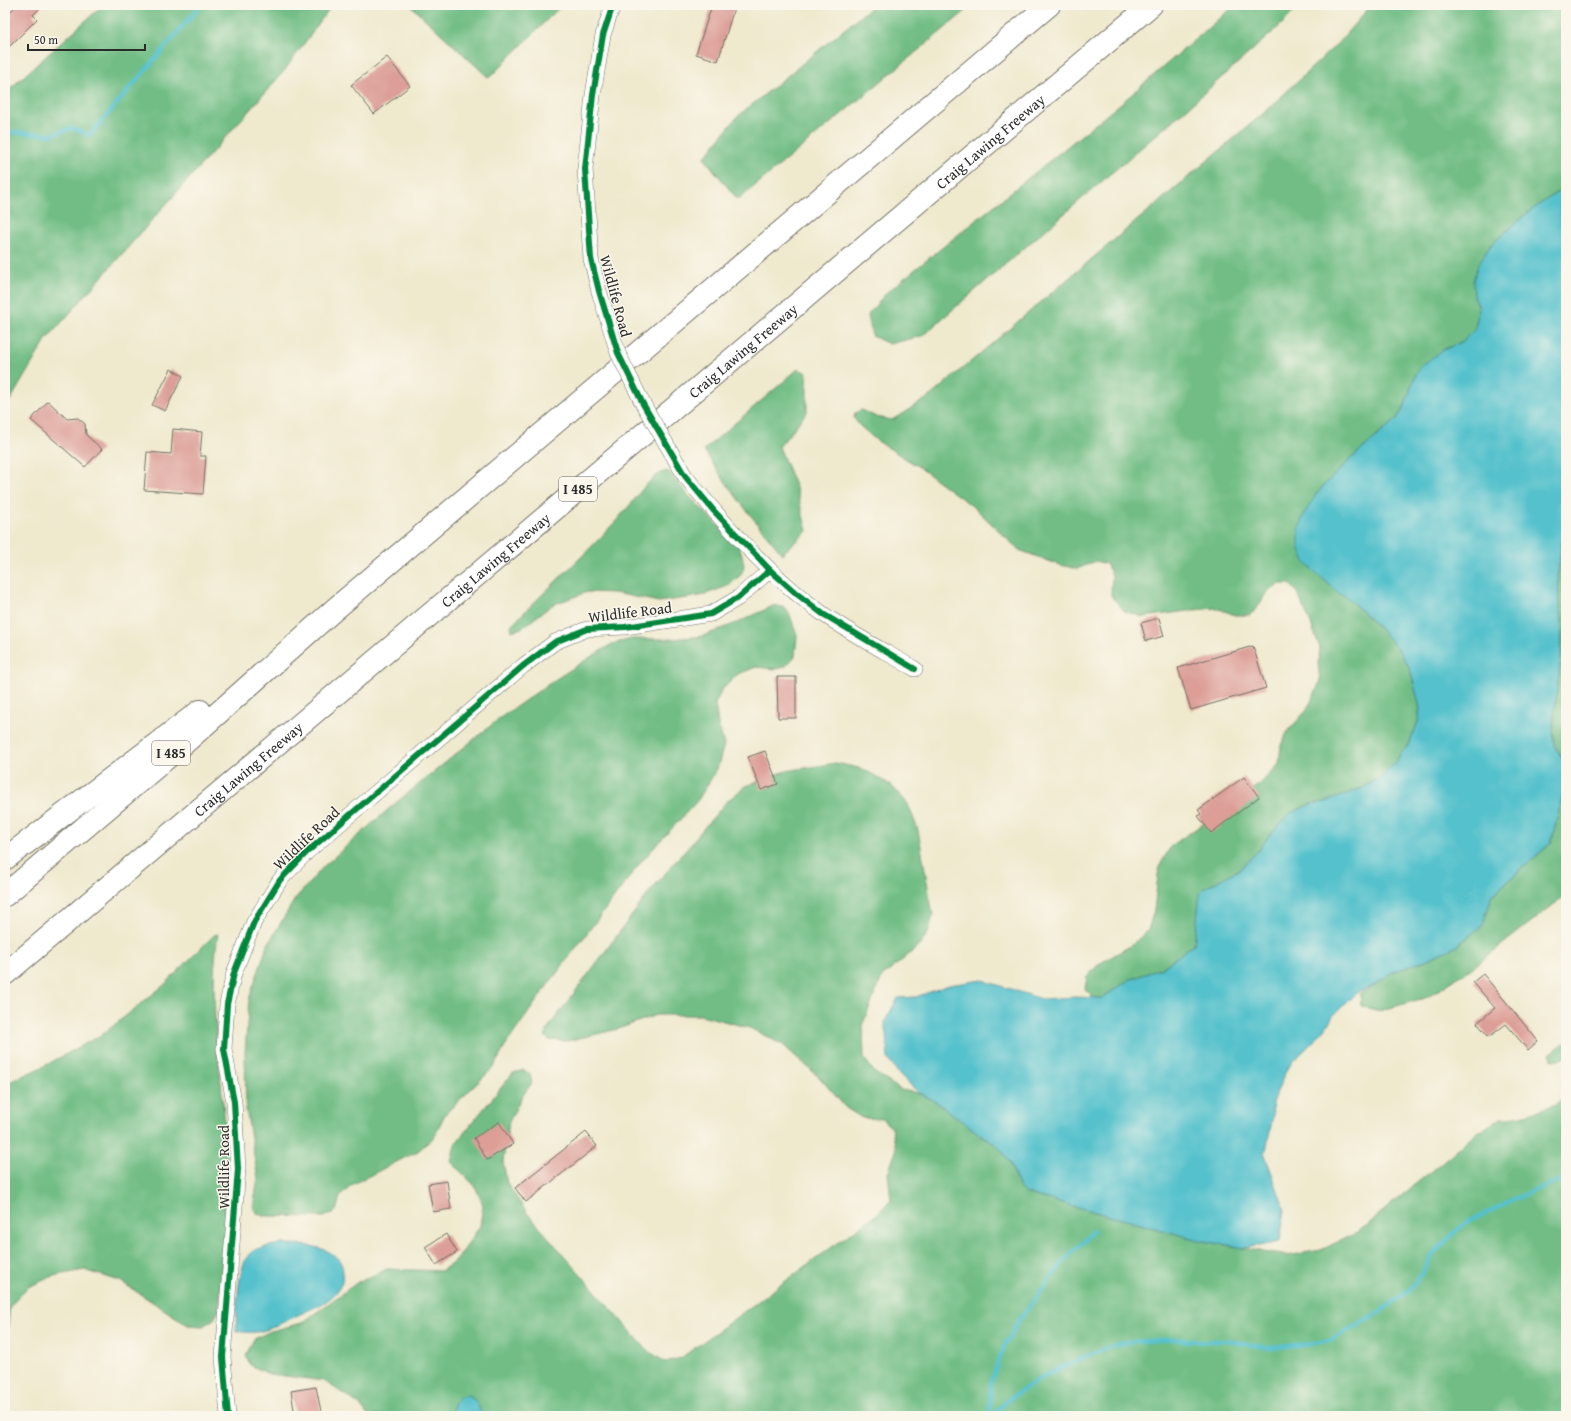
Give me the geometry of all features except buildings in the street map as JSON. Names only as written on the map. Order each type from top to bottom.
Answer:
[{"type":"highway","name":"I 485","points":[[5,895],[189,739],[335,609],[1049,5]]},
{"type":"highway","name":"Craig Lawing Freeway","points":[[5,974],[1151,5]]},
{"type":"highway","points":[[5,859],[335,609]]},
{"type":"street","name":"Wildlife Road","points":[[613,5],[603,35],[593,95],[585,169],[591,259],[618,353],[643,404],[686,476],[714,511],[770,570],[823,614],[915,669]]},
{"type":"street","name":"Wildlife Road","points":[[228,1416],[223,1357],[238,1169],[234,1102],[224,1049],[227,1004],[234,973],[254,922],[280,880],[307,852],[523,666],[555,642],[588,629],[624,627],[711,614],[738,598],[770,570]]},
{"type":"green space","points":[[103,5],[332,5],[285,70],[46,340],[5,409],[5,93]]},
{"type":"green space","points":[[410,5],[562,5],[489,78]]},
{"type":"green space","points":[[874,5],[973,5],[738,200],[704,158],[737,117]]},
{"type":"green space","points":[[1235,5],[1300,5],[1284,22],[1185,110],[922,336],[889,344],[872,336],[868,315],[886,293],[1125,100]]},
{"type":"green space","points":[[1371,5],[1566,5],[1566,186],[1526,214],[1491,245],[1474,296],[1479,307],[1475,329],[1463,341],[1441,351],[1415,376],[1404,408],[1396,420],[1353,457],[1325,484],[1315,496],[1340,594],[1346,596],[1398,649],[1410,669],[1420,708],[1418,722],[1409,745],[1401,753],[1397,761],[1381,777],[1361,789],[1325,802],[1311,804],[1268,837],[1260,849],[1240,869],[1203,889],[1194,944],[1162,968],[1129,980],[1102,998],[1093,997],[1085,989],[1087,977],[1099,964],[1132,945],[1148,930],[1154,910],[1159,867],[1171,846],[1260,784],[1279,764],[1281,745],[1288,731],[1307,710],[1320,682],[1318,663],[1320,648],[1309,619],[1296,591],[1290,584],[1278,584],[1265,595],[1256,610],[1249,615],[1235,615],[1217,608],[1143,617],[1124,611],[1111,595],[1112,575],[1106,564],[1096,561],[1077,569],[1057,564],[1019,550],[976,509],[919,467],[876,440],[859,425],[854,418],[855,413],[862,410],[876,417],[892,420],[929,397],[1266,111],[1337,44]]},
{"type":"green space","points":[[798,369],[807,373],[807,412],[779,447],[796,488],[807,531],[782,554],[731,490],[704,450]]},
{"type":"green space","points":[[668,471],[688,495],[738,545],[744,566],[741,575],[728,586],[700,596],[659,602],[615,593],[587,592],[552,605],[522,628],[512,631],[511,626],[602,536],[647,484],[657,475]]},
{"type":"green space","points":[[1566,532],[1566,895],[1472,968],[1428,997],[1379,1011],[1361,1006],[1360,994],[1391,973],[1455,947],[1483,925],[1492,895],[1551,843],[1564,790],[1564,761],[1554,745],[1553,725],[1561,656],[1562,619],[1559,602],[1558,571],[1562,542]]},
{"type":"green space","points":[[775,605],[785,608],[790,615],[797,636],[795,656],[786,666],[776,669],[756,667],[738,674],[722,690],[715,704],[724,745],[717,769],[698,800],[641,862],[550,982],[507,1043],[494,1067],[445,1114],[434,1137],[418,1151],[353,1184],[340,1197],[336,1211],[324,1217],[267,1216],[257,1213],[253,1207],[258,1178],[246,1109],[245,1052],[249,999],[267,946],[295,899],[325,865],[391,807],[500,718],[592,656],[612,644],[632,639],[672,639],[703,636],[739,622]]},
{"type":"green space","points":[[836,763],[863,769],[891,785],[908,804],[918,830],[933,916],[928,933],[919,946],[882,977],[863,1023],[864,1058],[875,1073],[901,1090],[919,1093],[935,1101],[996,1145],[1007,1158],[1018,1185],[1025,1193],[1203,1241],[1287,1256],[1321,1250],[1358,1232],[1478,1132],[1501,1118],[1522,1115],[1557,1104],[1566,1096],[1566,1416],[368,1416],[359,1404],[324,1381],[269,1374],[250,1365],[246,1355],[254,1339],[271,1331],[302,1323],[358,1282],[387,1269],[441,1271],[456,1261],[480,1226],[483,1205],[475,1186],[451,1162],[455,1144],[513,1073],[524,1070],[530,1074],[532,1083],[521,1098],[509,1122],[503,1161],[507,1183],[527,1213],[647,1350],[665,1362],[681,1358],[877,1214],[891,1199],[888,1173],[896,1151],[892,1128],[882,1119],[862,1118],[846,1108],[820,1078],[783,1045],[750,1028],[701,1015],[656,1015],[618,1029],[567,1041],[549,1040],[545,1036],[548,1028],[651,890],[727,801],[746,786],[786,771]]},
{"type":"green space","points":[[218,934],[214,982],[216,1030],[225,1125],[227,1171],[219,1310],[214,1319],[203,1326],[188,1325],[120,1281],[84,1270],[53,1276],[28,1287],[10,1306],[7,1333],[5,1335],[5,1084],[46,1065],[103,1034],[163,986],[214,935]]},
{"type":"green space","points":[[1566,1042],[1566,1056],[1561,1059],[1552,1060],[1550,1053]]},
{"type":"water","points":[[1566,186],[1566,532],[1562,542],[1558,571],[1559,602],[1562,619],[1561,656],[1553,725],[1554,745],[1564,761],[1564,790],[1551,843],[1492,895],[1483,925],[1455,947],[1391,973],[1373,986],[1356,993],[1333,1016],[1325,1029],[1293,1061],[1285,1073],[1272,1103],[1273,1116],[1265,1155],[1285,1210],[1280,1241],[1245,1248],[1203,1241],[1025,1193],[1018,1185],[1007,1158],[996,1145],[935,1101],[919,1093],[899,1074],[888,1059],[885,1021],[898,998],[916,997],[949,985],[982,980],[1042,999],[1073,997],[1102,998],[1129,980],[1162,968],[1194,944],[1200,894],[1203,889],[1240,869],[1260,849],[1268,837],[1289,814],[1311,804],[1325,802],[1361,789],[1381,777],[1397,761],[1401,753],[1409,745],[1418,722],[1420,708],[1410,669],[1398,649],[1379,628],[1346,596],[1340,594],[1306,564],[1299,547],[1299,528],[1303,516],[1315,496],[1325,484],[1353,457],[1396,420],[1404,408],[1415,376],[1422,365],[1441,351],[1463,341],[1475,329],[1479,307],[1474,296],[1473,281],[1478,264],[1491,245],[1526,214]]},
{"type":"water","points":[[280,1244],[319,1248],[336,1257],[341,1264],[343,1273],[342,1282],[339,1288],[330,1299],[315,1308],[266,1330],[253,1332],[236,1331],[238,1288],[243,1265],[247,1257],[253,1251]]},
{"type":"water","points":[[468,1395],[476,1401],[481,1412],[485,1416],[453,1416],[454,1403],[461,1396]]},
{"type":"waterway","points":[[5,136],[9,132],[52,135],[70,128],[90,135],[201,5]]},
{"type":"waterway","points":[[993,1416],[1007,1400],[1046,1375],[1096,1352],[1126,1342],[1180,1339],[1188,1341],[1227,1341],[1271,1348],[1330,1341],[1388,1307],[1415,1285],[1433,1254],[1457,1230],[1471,1220],[1526,1194],[1566,1179]]},
{"type":"waterway","points":[[989,1416],[991,1382],[1005,1344],[1014,1331],[1015,1326],[1063,1262],[1093,1231]]},
{"type":"cycle path","points":[[613,5],[603,35],[593,95],[585,169],[591,259],[618,353],[643,404],[685,476],[714,511],[770,570],[797,594],[823,614],[915,669]]},
{"type":"cycle path","points":[[228,1416],[223,1357],[238,1169],[234,1102],[224,1049],[227,1004],[234,973],[254,922],[280,880],[307,852],[523,666],[555,642],[587,629],[625,627],[711,614],[738,598],[770,570]]}]
